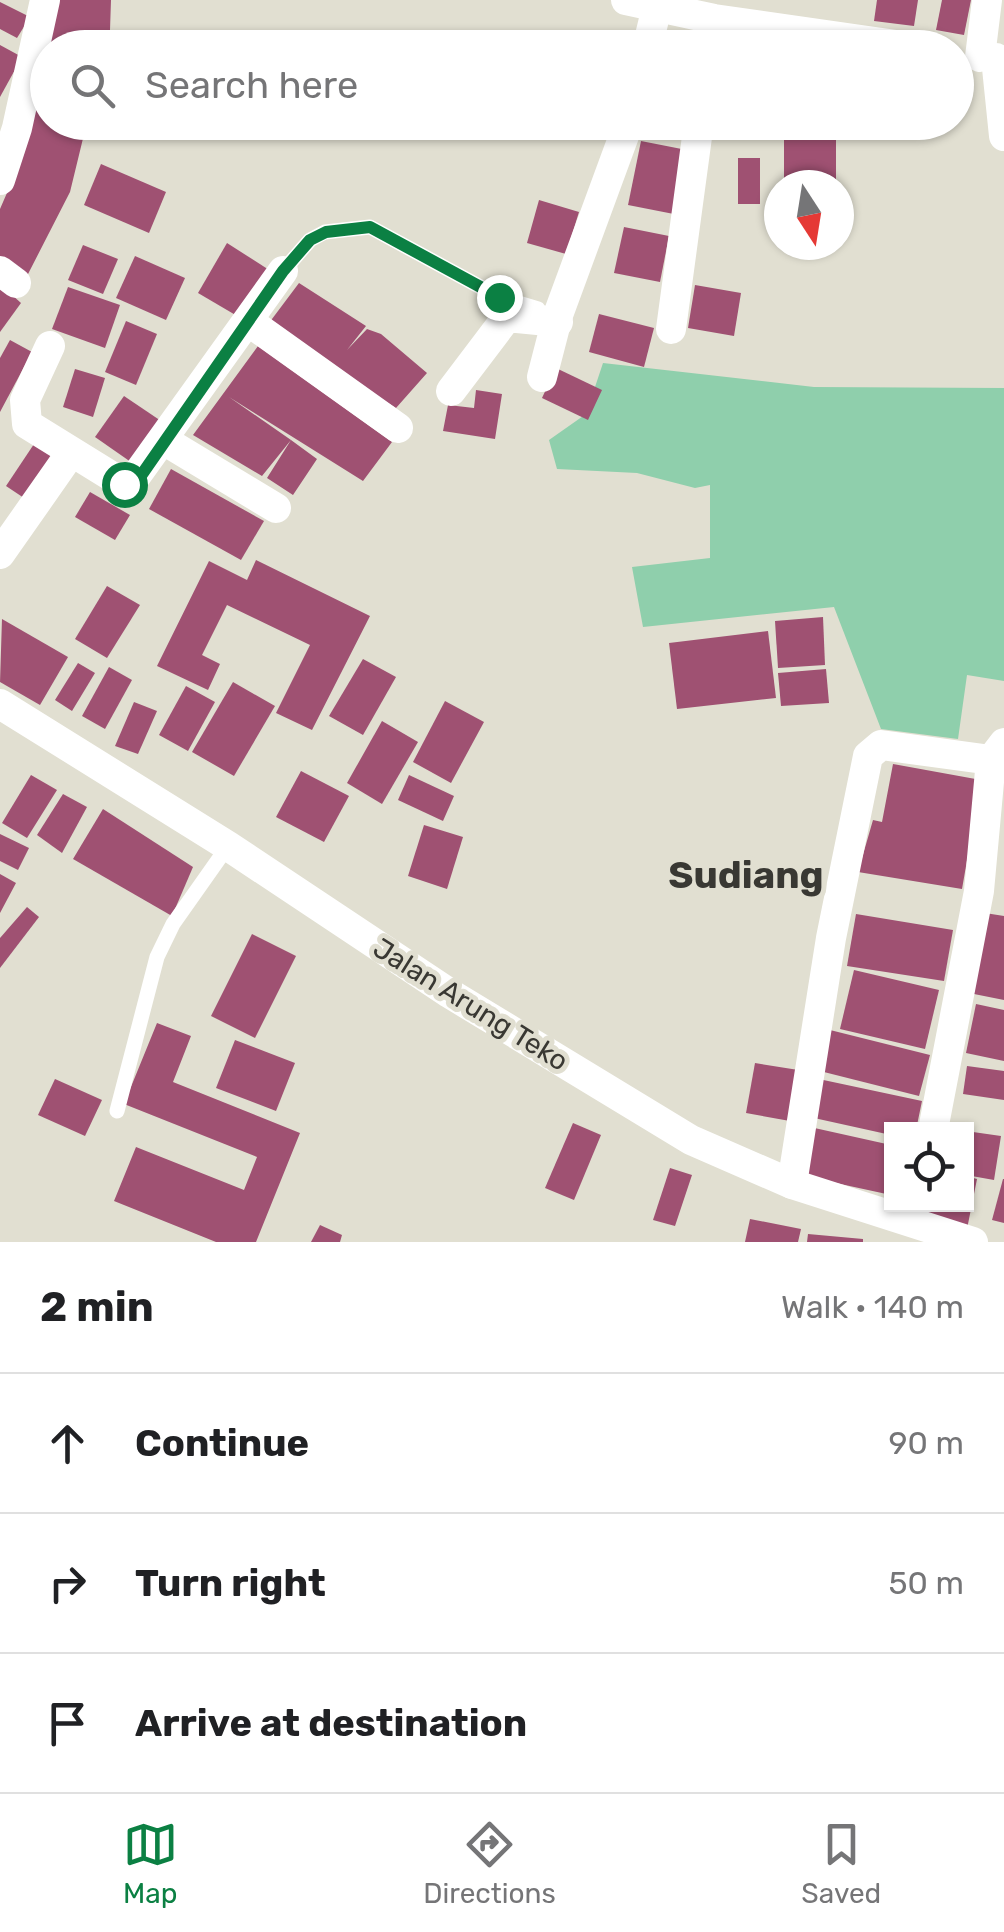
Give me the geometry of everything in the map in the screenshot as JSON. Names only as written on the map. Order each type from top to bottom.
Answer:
[{"type":"street","points":[[36,30],[45,0]]},
{"type":"street","points":[[626,0],[657,7],[706,30]]},
{"type":"street","points":[[987,0],[984,56],[1004,136]]},
{"type":"street","points":[[651,30],[657,7]]},
{"type":"street","points":[[0,180],[8,123],[30,50]]},
{"type":"street","points":[[542,377],[558,318],[622,140]]},
{"type":"street","points":[[670,329],[697,140]]},
{"type":"street","points":[[50,346],[25,400],[23,416],[70,454],[124,484],[132,483],[283,271]]},
{"type":"street","points":[[451,391],[507,316],[558,318]]},
{"type":"street","points":[[248,321],[398,428]]},
{"type":"street","points":[[165,440],[276,508]]},
{"type":"street","points":[[0,554],[70,454]]},
{"type":"street","name":"Jalan Arung Teko","points":[[0,704],[228,846],[450,994],[691,1140],[792,1184],[972,1242]]},
{"type":"street","points":[[792,1184],[831,938],[868,756],[882,745],[998,751],[979,892],[935,1122]]},
{"type":"lane","points":[[283,271],[310,240],[326,232],[370,227],[499,297],[558,318]]},
{"type":"lane","points":[[117,1112],[156,957],[173,924],[228,846]]},
{"type":"green space","points":[[603,363],[814,387],[1004,388],[1004,681],[967,675],[958,739],[881,729],[834,607],[643,627],[632,567],[710,558],[710,485],[695,488],[637,473],[557,469],[549,440],[586,414]]},
{"type":"building","points":[[58,0],[111,0],[110,30],[51,30]]},
{"type":"building","points":[[877,0],[918,0],[914,26],[874,21]]},
{"type":"building","points":[[942,0],[971,0],[965,30],[936,30]]},
{"type":"building","points":[[0,2],[30,17],[17,38],[0,29]]},
{"type":"building","points":[[0,45],[22,57],[0,97]]},
{"type":"building","points":[[30,115],[30,140],[83,140],[70,192],[27,276],[0,262],[0,209],[16,172]]},
{"type":"building","points":[[784,140],[836,140],[836,170],[784,170]]},
{"type":"building","points":[[641,141],[702,153],[689,217],[628,205]]},
{"type":"building","points":[[738,158],[760,158],[760,204],[738,204]]},
{"type":"building","points":[[101,164],[166,192],[149,233],[84,205]]},
{"type":"building","points":[[539,200],[579,212],[566,254],[527,243]]},
{"type":"building","points":[[624,227],[669,236],[660,282],[614,273]]},
{"type":"building","points":[[227,243],[277,275],[244,320],[198,293]]},
{"type":"building","points":[[83,245],[118,259],[103,294],[68,280]]},
{"type":"building","points":[[135,256],[185,278],[166,320],[116,298]]},
{"type":"building","points":[[299,283],[366,326],[347,350],[367,329],[381,334],[427,373],[396,408],[266,327]]},
{"type":"building","points":[[0,284],[21,303],[0,332]]},
{"type":"building","points":[[695,285],[741,293],[734,336],[688,328]]},
{"type":"building","points":[[68,287],[120,305],[105,348],[52,329]]},
{"type":"building","points":[[599,314],[654,328],[644,367],[589,352]]},
{"type":"building","points":[[126,321],[157,334],[136,385],[105,372]]},
{"type":"building","points":[[10,340],[32,352],[0,412],[0,358]]},
{"type":"building","points":[[258,346],[392,442],[363,481],[229,397],[291,440],[262,476],[193,435]]},
{"type":"building","points":[[556,368],[602,390],[588,420],[542,398]]},
{"type":"building","points":[[75,369],[105,378],[93,417],[63,407]]},
{"type":"building","points":[[476,390],[502,394],[495,439],[443,431],[448,405],[474,408]]},
{"type":"building","points":[[124,396],[167,425],[138,467],[95,437]]},
{"type":"building","points":[[291,440],[317,459],[293,495],[267,478]]},
{"type":"building","points":[[34,444],[52,456],[24,498],[6,486]]},
{"type":"building","points":[[171,469],[264,521],[241,560],[149,509]]},
{"type":"building","points":[[90,492],[130,515],[115,540],[75,517]]},
{"type":"building","points":[[256,560],[370,616],[312,730],[276,713],[310,645],[227,605],[202,655],[220,664],[208,690],[157,666],[209,561],[247,580]]},
{"type":"building","points":[[107,586],[140,605],[107,658],[75,639]]},
{"type":"building","points":[[823,617],[825,665],[778,668],[775,621]]},
{"type":"building","points":[[2,619],[68,657],[40,705],[0,682]]},
{"type":"building","points":[[768,631],[776,698],[677,709],[669,643]]},
{"type":"building","points":[[363,659],[396,677],[363,735],[329,716]]},
{"type":"building","points":[[78,663],[95,673],[72,711],[55,700]]},
{"type":"building","points":[[109,667],[132,680],[105,729],[82,716]]},
{"type":"building","points":[[826,669],[829,703],[781,706],[778,673]]},
{"type":"building","points":[[233,682],[275,706],[234,776],[192,752]]},
{"type":"building","points":[[186,686],[215,702],[188,751],[159,735]]},
{"type":"building","points":[[445,701],[484,722],[451,783],[413,762]]},
{"type":"building","points":[[134,702],[157,711],[138,754],[115,746]]},
{"type":"building","points":[[382,721],[418,742],[382,804],[347,783]]},
{"type":"building","points":[[893,764],[981,780],[962,889],[858,872],[873,820],[882,822]]},
{"type":"building","points":[[301,771],[349,796],[324,842],[276,817]]},
{"type":"building","points":[[31,775],[57,790],[27,838],[2,823]]},
{"type":"building","points":[[409,775],[454,796],[443,821],[398,800]]},
{"type":"building","points":[[63,794],[87,807],[62,853],[37,835]]},
{"type":"building","points":[[103,809],[193,867],[172,916],[73,859]]},
{"type":"building","points":[[424,825],[463,837],[447,889],[408,876]]},
{"type":"building","points":[[0,834],[29,848],[18,870],[0,861]]},
{"type":"building","points":[[0,874],[16,883],[0,913]]},
{"type":"building","points":[[27,907],[39,917],[0,968],[0,938]]},
{"type":"building","points":[[985,913],[1004,916],[1004,1000],[969,993]]},
{"type":"building","points":[[856,914],[953,930],[944,981],[847,966]]},
{"type":"building","points":[[252,934],[296,956],[255,1038],[211,1016]]},
{"type":"building","points":[[854,970],[939,990],[925,1049],[840,1029]]},
{"type":"building","points":[[976,1004],[1004,1010],[1004,1061],[966,1053]]},
{"type":"building","points":[[157,1023],[191,1036],[173,1082],[300,1133],[256,1242],[216,1242],[114,1201],[136,1147],[244,1190],[257,1157],[124,1104]]},
{"type":"building","points":[[822,1028],[930,1055],[919,1096],[812,1069]]},
{"type":"building","points":[[235,1040],[295,1063],[276,1111],[216,1088]]},
{"type":"building","points":[[755,1063],[811,1072],[801,1123],[746,1113]]},
{"type":"building","points":[[967,1066],[1004,1071],[1004,1100],[963,1094]]},
{"type":"building","points":[[814,1078],[922,1101],[918,1122],[884,1122],[884,1133],[805,1116]]},
{"type":"building","points":[[55,1079],[102,1100],[85,1136],[38,1115]]},
{"type":"building","points":[[573,1123],[601,1135],[574,1200],[545,1188]]},
{"type":"building","points":[[810,1127],[884,1143],[884,1193],[799,1175]]},
{"type":"building","points":[[974,1132],[1001,1136],[994,1180],[974,1176]]},
{"type":"building","points":[[670,1168],[692,1175],[675,1226],[653,1220]]},
{"type":"building","points":[[1004,1179],[1004,1223],[992,1220]]},
{"type":"building","points":[[928,1212],[970,1212],[967,1229],[926,1220]]},
{"type":"building","points":[[750,1219],[801,1229],[798,1242],[745,1242]]},
{"type":"building","points":[[320,1225],[342,1235],[340,1242],[311,1242]]},
{"type":"building","points":[[808,1234],[863,1239],[863,1242],[807,1242]]},
{"type":"district","name":"Sudiang","points":[[746,875]]},
{"type":"route","points":[[124,484],[138,480],[283,271],[310,240],[326,232],[352,226],[370,227],[499,297]]}]
